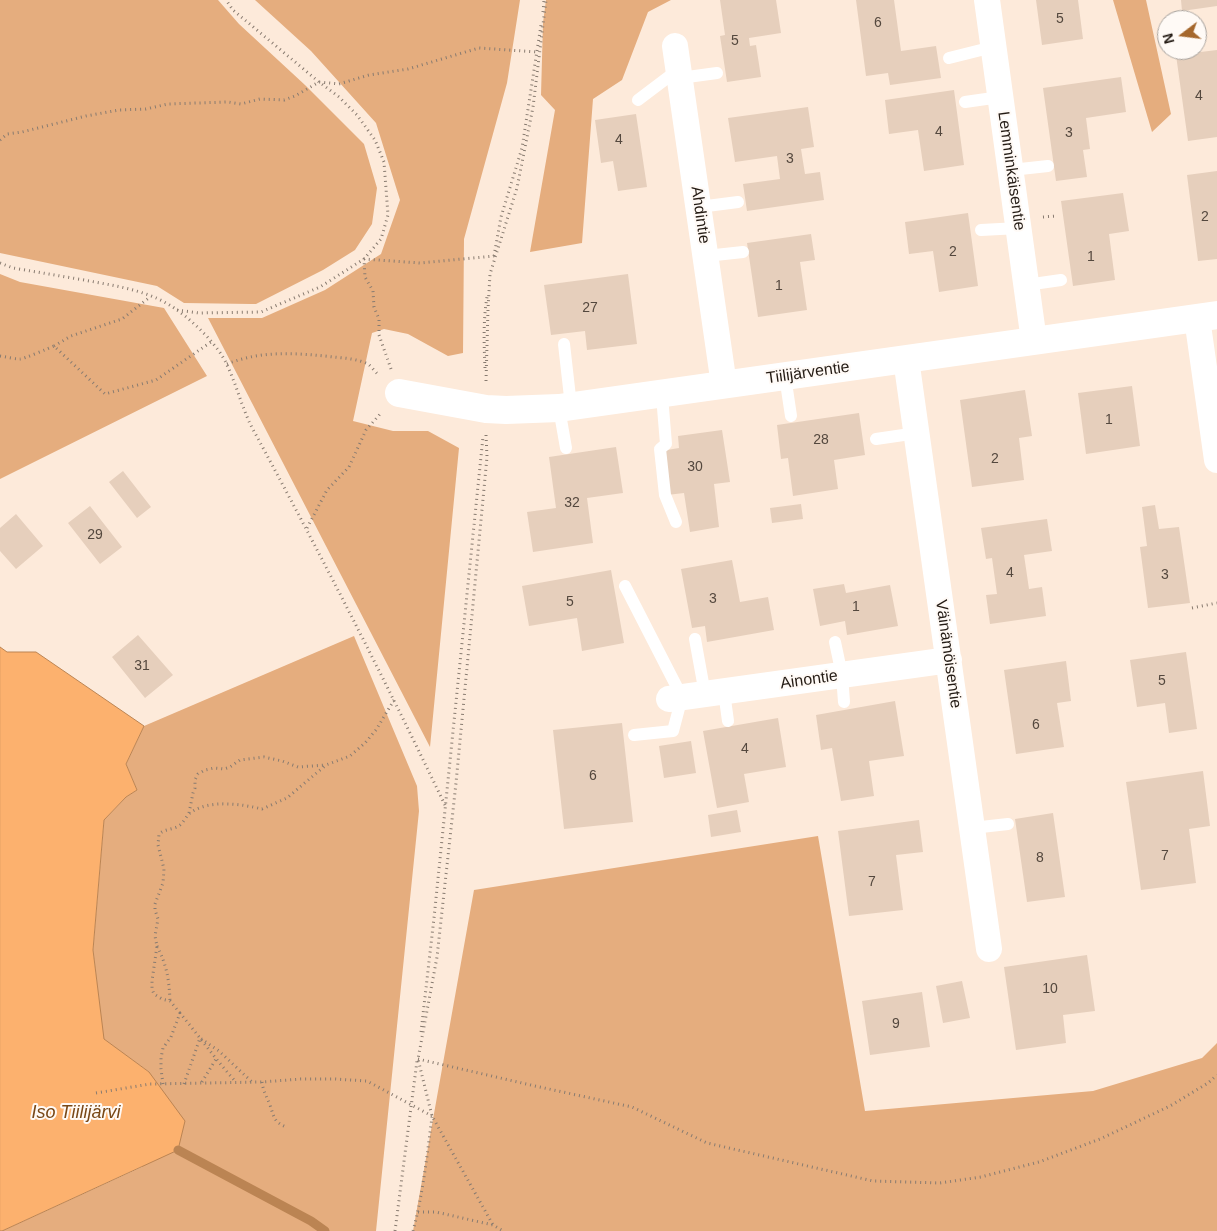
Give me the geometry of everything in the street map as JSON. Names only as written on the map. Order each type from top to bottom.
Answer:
[{"type":"street","name":"Lemminkäisentie","points":[[987,0],[1034,341]]},
{"type":"street","name":"Ahdintie","points":[[678,64],[724,384]]},
{"type":"street","name":"Tiilijärventie","points":[[399,393],[486,409],[506,410],[565,407],[1207,317]]},
{"type":"street","points":[[1207,317],[1217,460]]},
{"type":"street","name":"Väinämöisentie","points":[[906,359],[989,949]]},
{"type":"street","name":"Ainontie","points":[[695,696],[949,660]]},
{"type":"lane","points":[[949,58],[993,47]]},
{"type":"lane","points":[[638,100],[678,64],[717,73]]},
{"type":"lane","points":[[965,102],[1000,97]]},
{"type":"lane","points":[[1011,170],[1048,166]]},
{"type":"lane","points":[[699,207],[738,202]]},
{"type":"lane","points":[[981,230],[1019,228]]},
{"type":"lane","points":[[706,256],[743,252]]},
{"type":"lane","points":[[1026,285],[1061,280]]},
{"type":"lane","points":[[564,344],[566,448]]},
{"type":"lane","points":[[785,376],[791,416]]},
{"type":"lane","points":[[660,393],[666,444],[660,449],[665,495],[676,522]]},
{"type":"lane","points":[[876,440],[917,434]]},
{"type":"lane","points":[[626,586],[695,696],[728,721]]},
{"type":"lane","points":[[634,735],[673,731],[695,696],[696,639]]},
{"type":"lane","points":[[835,642],[842,675],[844,702]]},
{"type":"lane","points":[[972,828],[1008,824]]},
{"type":"path","points":[[176,310],[199,313],[261,312],[320,287],[364,259],[381,239],[388,215],[384,162],[375,140],[357,115],[339,97],[233,10],[226,0]]},
{"type":"path","points":[[493,1225],[432,1116],[418,1059],[437,957],[456,783],[487,457],[487,333],[490,274],[517,188],[533,107],[546,0]]},
{"type":"path","points":[[0,140],[8,134],[119,110],[146,109],[168,104],[228,102],[241,104],[260,99],[284,100],[319,82],[339,84],[369,75],[408,69],[479,48],[537,52]]},
{"type":"path","points":[[364,259],[420,263],[494,256]]},
{"type":"path","points":[[364,259],[365,277],[373,291],[374,307],[379,319],[380,336],[399,393]]},
{"type":"path","points":[[0,263],[13,268],[129,289],[163,301],[198,328],[211,342],[227,364],[249,424],[306,529],[446,806],[418,1059],[395,1231]]},
{"type":"path","points":[[0,356],[22,359],[36,352],[46,350],[70,336],[122,318],[150,297]]},
{"type":"path","points":[[54,346],[105,394],[156,380],[211,342]]},
{"type":"path","points":[[227,364],[242,358],[286,353],[350,359],[367,364],[399,393]]},
{"type":"path","points":[[306,529],[327,490],[349,467],[366,430],[399,393]]},
{"type":"path","points":[[1192,608],[1217,603]]},
{"type":"path","points":[[189,814],[195,780],[198,774],[205,770],[214,768],[224,769],[240,760],[264,757],[298,767],[326,765],[350,756],[365,744],[394,700]]},
{"type":"path","points":[[170,1001],[170,988],[165,963],[155,936],[158,919],[155,904],[163,883],[164,869],[158,844],[160,834],[164,830],[181,824],[189,814],[201,807],[214,804],[249,806],[262,810],[287,798],[326,765]]},
{"type":"path","points":[[158,946],[152,980],[154,994],[170,1001],[237,1083]]},
{"type":"path","points":[[163,1084],[161,1058],[163,1048],[171,1037],[180,1013]]},
{"type":"path","points":[[200,1038],[253,1082]]},
{"type":"path","points":[[184,1084],[200,1038]]},
{"type":"path","points":[[202,1082],[216,1059]]},
{"type":"path","points":[[418,1059],[632,1107],[707,1143],[872,1181],[940,1183],[981,1177],[1039,1162],[1100,1139],[1170,1106],[1208,1083],[1217,1075]]},
{"type":"path","points":[[96,1093],[150,1084],[237,1083],[301,1079],[367,1081],[432,1116]]},
{"type":"path","points":[[262,1082],[272,1116],[279,1124],[286,1127]]},
{"type":"path","points":[[413,1231],[418,1212],[432,1116]]},
{"type":"path","points":[[418,1212],[436,1212],[493,1225],[503,1231]]},
{"type":"shaded area","points":[[0,0],[218,0],[239,24],[305,85],[364,144],[377,188],[372,224],[355,250],[323,270],[256,304],[184,303],[157,286],[0,253]]},
{"type":"shaded area","points":[[255,0],[520,0],[507,83],[464,239],[463,353],[448,356],[408,334],[384,329],[372,333],[353,421],[393,431],[428,431],[459,448],[430,747],[208,318],[262,318],[325,290],[381,254],[400,200],[376,123],[311,51]]},
{"type":"shaded area","points":[[546,0],[671,0],[648,12],[622,80],[593,99],[582,243],[530,252],[555,110],[541,95],[543,23]]},
{"type":"shaded area","points":[[1113,0],[1146,0],[1157,50],[1157,60],[1159,60],[1171,114],[1152,132]]},
{"type":"shaded area","points":[[0,274],[20,282],[164,308],[207,376],[0,479]]},
{"type":"shaded area","points":[[354,636],[417,786],[419,811],[376,1231],[2,1231],[142,1167],[149,1072],[103,1039],[93,950],[104,820],[126,797],[137,790],[126,764],[144,726]]},
{"type":"shaded area","points":[[818,836],[865,1111],[1093,1091],[1202,1058],[1217,1043],[1217,1231],[413,1231],[474,890]]},
{"type":"water","name":"Iso Tiilijärvi","points":[[0,647],[7,652],[36,652],[144,726],[126,764],[137,790],[126,797],[104,820],[93,950],[104,1039],[149,1072],[185,1121],[178,1150],[2,1231],[0,1231]]},
{"type":"building","points":[[720,0],[776,0],[781,33],[749,38],[750,46],[756,45],[761,77],[727,82],[720,36],[725,35]]},
{"type":"building","points":[[856,0],[894,0],[901,51],[936,46],[941,78],[890,85],[888,73],[866,76]]},
{"type":"building","points":[[1036,0],[1078,0],[1083,39],[1042,45]]},
{"type":"building","points":[[1181,0],[1217,0],[1217,6],[1182,10]]},
{"type":"building","points":[[1217,50],[1217,137],[1188,141],[1177,60],[1207,60],[1207,51]]},
{"type":"building","points":[[1121,77],[1126,112],[1086,118],[1090,149],[1083,150],[1087,177],[1056,181],[1043,88]]},
{"type":"building","points":[[954,90],[964,165],[924,171],[918,130],[889,134],[885,100]]},
{"type":"building","points":[[808,107],[814,147],[801,149],[805,174],[820,172],[824,200],[747,211],[743,184],[780,179],[777,156],[735,162],[728,118]]},
{"type":"building","points":[[636,114],[647,187],[618,191],[613,161],[601,163],[595,120]]},
{"type":"building","points":[[1217,171],[1217,259],[1198,261],[1187,175]]},
{"type":"building","points":[[1123,193],[1129,231],[1109,234],[1115,280],[1073,286],[1061,201]]},
{"type":"building","points":[[968,213],[978,286],[939,292],[933,251],[909,254],[905,222]]},
{"type":"building","points":[[811,234],[815,260],[800,262],[807,310],[758,317],[747,243]]},
{"type":"building","points":[[628,274],[637,344],[587,350],[585,331],[551,335],[544,285]]},
{"type":"building","points":[[1132,386],[1140,446],[1086,454],[1078,393]]},
{"type":"building","points":[[1025,390],[1032,436],[1019,438],[1024,480],[972,487],[960,400]]},
{"type":"building","points":[[859,413],[865,455],[834,460],[838,489],[793,496],[788,458],[781,459],[777,425]]},
{"type":"building","points":[[722,430],[730,482],[714,484],[719,527],[690,532],[684,493],[667,495],[661,451],[679,448],[678,436]]},
{"type":"building","points":[[616,447],[623,493],[587,498],[593,543],[533,552],[527,512],[556,508],[549,457]]},
{"type":"building","points":[[123,471],[151,507],[137,518],[109,482]]},
{"type":"building","points":[[801,504],[803,519],[772,523],[770,508]]},
{"type":"building","points":[[1155,505],[1159,529],[1179,527],[1190,603],[1148,608],[1140,547],[1147,546],[1142,507]]},
{"type":"building","points":[[90,506],[122,547],[100,564],[68,523]]},
{"type":"building","points":[[16,514],[43,546],[16,569],[0,551],[0,528]]},
{"type":"building","points":[[1047,519],[1052,551],[1024,555],[1029,589],[1042,587],[1046,616],[990,624],[986,595],[997,594],[992,558],[986,559],[981,528]]},
{"type":"building","points":[[732,560],[740,602],[768,597],[774,630],[707,642],[705,626],[692,628],[681,569]]},
{"type":"building","points":[[611,570],[624,643],[582,651],[577,618],[529,626],[522,586]]},
{"type":"building","points":[[844,584],[846,593],[890,585],[898,626],[847,635],[845,621],[820,626],[813,589]]},
{"type":"building","points":[[138,635],[173,675],[145,698],[112,657]]},
{"type":"building","points":[[1186,652],[1197,729],[1169,733],[1165,703],[1137,707],[1130,660]]},
{"type":"building","points":[[1066,661],[1071,701],[1057,703],[1064,747],[1016,754],[1004,670]]},
{"type":"building","points":[[895,701],[904,756],[869,761],[874,796],[841,801],[832,748],[821,750],[816,715]]},
{"type":"building","points":[[778,718],[786,767],[744,774],[749,802],[717,808],[703,731]]},
{"type":"building","points":[[622,723],[633,822],[564,829],[553,730]]},
{"type":"building","points":[[691,741],[696,773],[664,778],[659,746]]},
{"type":"building","points":[[1203,771],[1210,826],[1189,829],[1196,883],[1141,890],[1126,782]]},
{"type":"building","points":[[737,810],[741,832],[711,837],[708,815]]},
{"type":"building","points":[[1053,813],[1065,897],[1027,902],[1015,819]]},
{"type":"building","points":[[919,820],[923,852],[896,855],[903,910],[849,916],[838,831]]},
{"type":"building","points":[[1087,955],[1095,1011],[1063,1015],[1066,1043],[1016,1050],[1004,967]]},
{"type":"building","points":[[962,981],[970,1018],[943,1023],[936,986]]},
{"type":"building","points":[[922,992],[930,1047],[870,1055],[862,1001]]},
{"type":"waterway","points":[[178,1150],[311,1221],[325,1231]]}]
